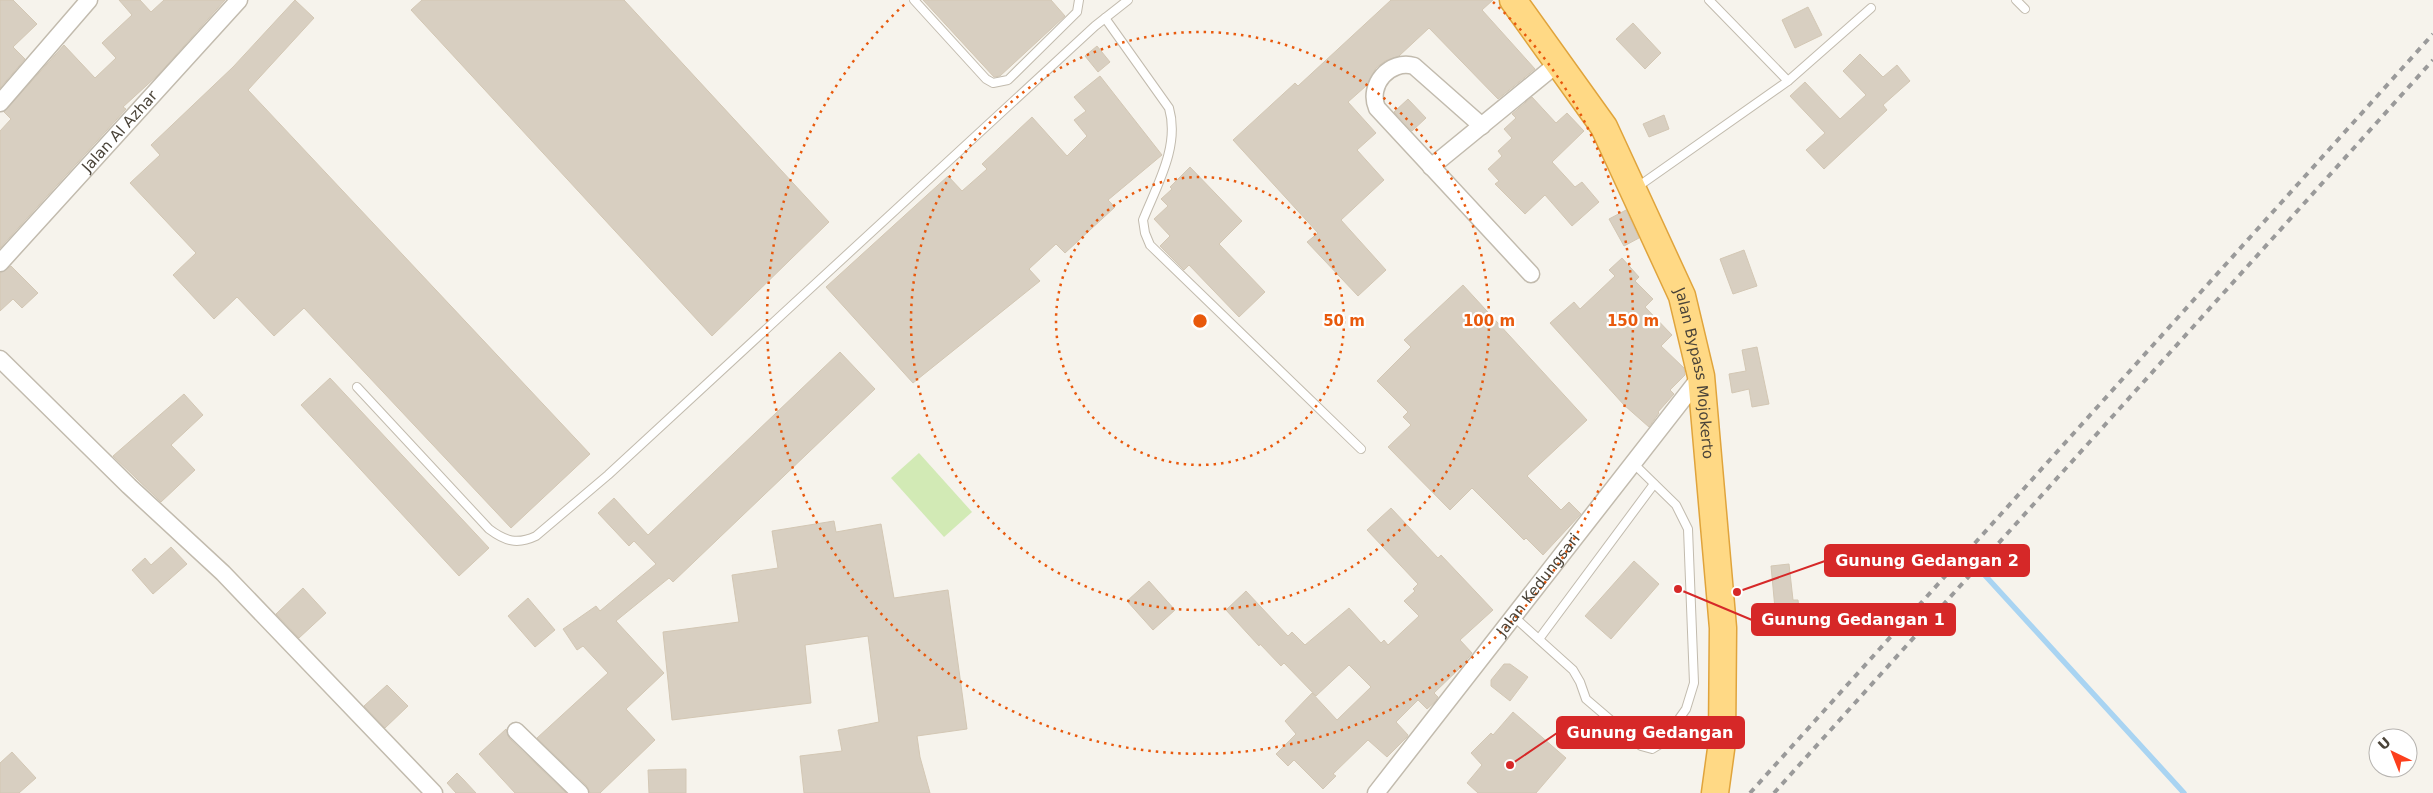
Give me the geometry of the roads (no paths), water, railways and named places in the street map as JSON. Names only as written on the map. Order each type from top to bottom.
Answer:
[{"type":"highway","name":"Jalan Bypass Mojokerto","points":[[1513,0],[1557,64],[1604,127],[1682,296],[1701,376],[1723,628],[1722,742],[1715,793]]},
{"type":"street","points":[[0,103],[89,0]]},
{"type":"street","name":"Jalan Al Azhar","points":[[0,263],[239,0]]},
{"type":"street","points":[[1432,167],[1557,64]]},
{"type":"street","points":[[1482,126],[1414,66],[1401,65],[1389,71],[1376,88],[1374,101],[1378,108],[1532,274]]},
{"type":"street","points":[[0,359],[122,479],[223,573],[434,793]]},
{"type":"street","name":"Jalan Kedungsari","points":[[1376,793],[1701,376]]},
{"type":"street","points":[[516,731],[580,793]]},
{"type":"lane","points":[[914,0],[986,79],[993,83],[1008,80],[1077,12],[1079,0]]},
{"type":"lane","points":[[357,387],[489,530],[511,542],[524,541],[536,536],[608,475],[1105,18],[1128,0]]},
{"type":"lane","points":[[1709,0],[1788,81]]},
{"type":"lane","points":[[2016,0],[2025,9]]},
{"type":"lane","points":[[1632,190],[1788,81],[1871,8]]},
{"type":"lane","points":[[1105,18],[1169,108],[1174,124],[1173,142],[1143,220],[1144,233],[1150,245],[1361,449]]},
{"type":"lane","points":[[1513,616],[1573,670],[1586,699],[1641,746],[1652,749],[1662,743],[1686,709],[1694,683],[1688,529],[1676,505],[1632,463]]},
{"type":"lane","points":[[1539,639],[1654,484]]},
{"type":"waterway","points":[[1981,571],[2184,793]]},
{"type":"railway","points":[[1750,793],[2433,34]]},
{"type":"railway","points":[[1774,793],[2433,60]]},
{"type":"place","name":"Gunung Gedangan 1","points":[[1678,589]]},
{"type":"place","name":"Gunung Gedangan 2","points":[[1737,592]]},
{"type":"place","name":"Gunung Gedangan","points":[[1510,765]]}]
